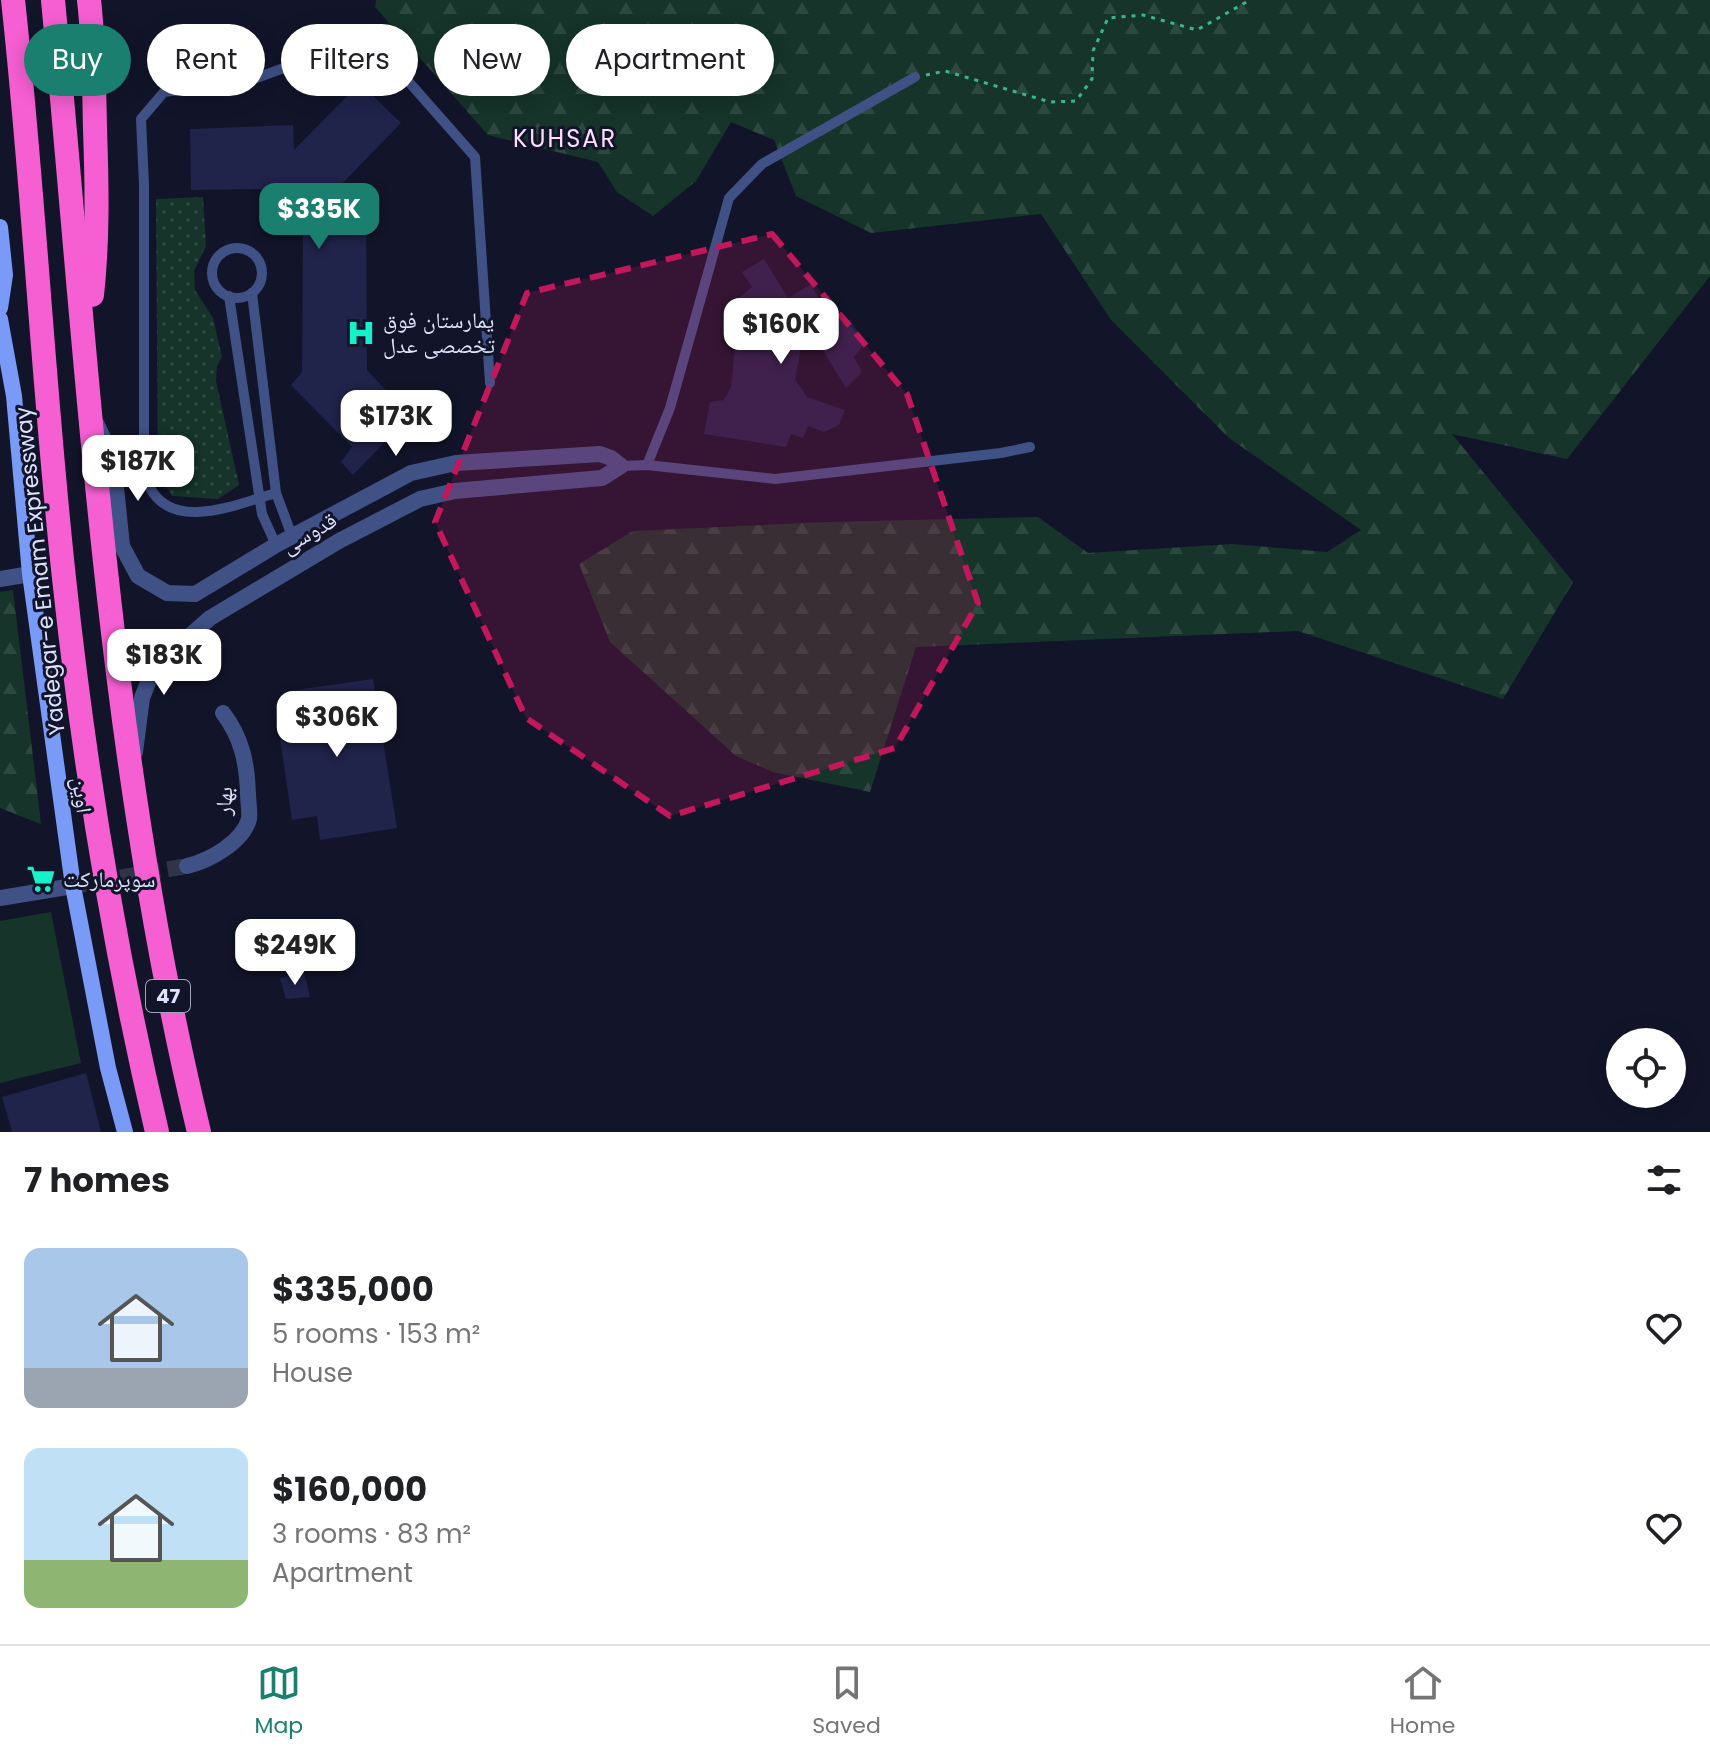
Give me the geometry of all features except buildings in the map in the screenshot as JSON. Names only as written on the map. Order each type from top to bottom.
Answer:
[{"type":"highway","name":"Yadegar-e Emam Expressway","points":[[13,0],[64,576],[82,729],[101,864],[157,1132]]},
{"type":"highway","name":"47","points":[[53,0],[91,410],[131,781],[142,858],[177,1044],[199,1132]]},
{"type":"highway","points":[[86,345],[97,252],[93,33],[89,0]]},
{"type":"street","points":[[0,227],[5,275],[0,308]]},
{"type":"street","name":"اوین","points":[[0,319],[14,396],[30,574],[73,886],[108,1068],[125,1132]]},
{"type":"street","points":[[91,410],[116,487],[122,546],[138,576],[167,593],[195,594],[292,536],[411,473],[456,463],[600,454],[621,466]]},
{"type":"street","name":"قدوسی","points":[[131,781],[142,698],[149,680],[167,656],[210,618],[339,541],[420,499],[455,491],[602,478],[621,466]]},
{"type":"street","points":[[0,579],[30,574]]},
{"type":"street","points":[[195,594],[210,618]]},
{"type":"street","name":"بهار","points":[[187,866],[233,843],[249,820],[247,766],[236,730],[223,713]]},
{"type":"street","points":[[0,898],[73,886]]},
{"type":"lane","points":[[276,493],[227,509],[198,511],[172,509],[157,497],[148,484],[144,455],[144,185],[141,119],[164,92],[248,81],[358,41],[379,48],[475,157],[490,383]]},
{"type":"lane","points":[[647,465],[670,408],[729,198],[762,164],[915,77]]},
{"type":"lane","points":[[232,248],[249,251],[260,263],[261,280],[252,293],[229,296],[216,286],[212,271],[218,257],[232,248]]},
{"type":"lane","points":[[252,293],[276,493],[292,536]]},
{"type":"lane","points":[[229,296],[262,514],[276,545]]},
{"type":"lane","points":[[621,466],[647,465],[775,479],[1030,447]]},
{"type":"path","points":[[915,77],[945,71],[1050,102],[1076,101],[1092,79],[1093,51],[1108,18],[1143,15],[1197,30],[1250,0]]},
{"type":"highlighted area","points":[[772,234],[907,394],[978,603],[895,748],[670,816],[526,718],[435,522],[527,293]]},
{"type":"green space","points":[[376,0],[1710,0],[1710,276],[1567,459],[1452,434],[1573,582],[1503,699],[1298,631],[916,647],[870,792],[773,772],[736,756],[610,642],[579,564],[633,531],[827,522],[1038,517],[1088,553],[1232,544],[1327,552],[1361,530],[1229,438],[1111,320],[1041,214],[871,233],[796,196],[774,140],[731,122],[696,181],[653,216],[617,192],[598,162],[488,135],[454,96],[550,96],[550,24],[434,24],[434,74],[418,56],[418,24],[390,24],[375,7]]},
{"type":"green space","points":[[203,197],[206,246],[194,271],[195,290],[213,318],[222,357],[217,366],[216,381],[239,485],[218,499],[172,496],[158,474],[156,199]]},
{"type":"green space","points":[[13,590],[41,824],[0,808],[0,592]]},
{"type":"green space","points":[[51,912],[81,1063],[0,1083],[0,921]]},
{"type":"tunnel","points":[[73,886],[187,866]]},
{"type":"place","name":"یمارستان فوق تخصصی عدل","points":[[361,333]]},
{"type":"place","name":"سوپرمارکت","points":[[41,879]]},
{"type":"district","name":"KUHSAR","points":[[565,138]]}]
